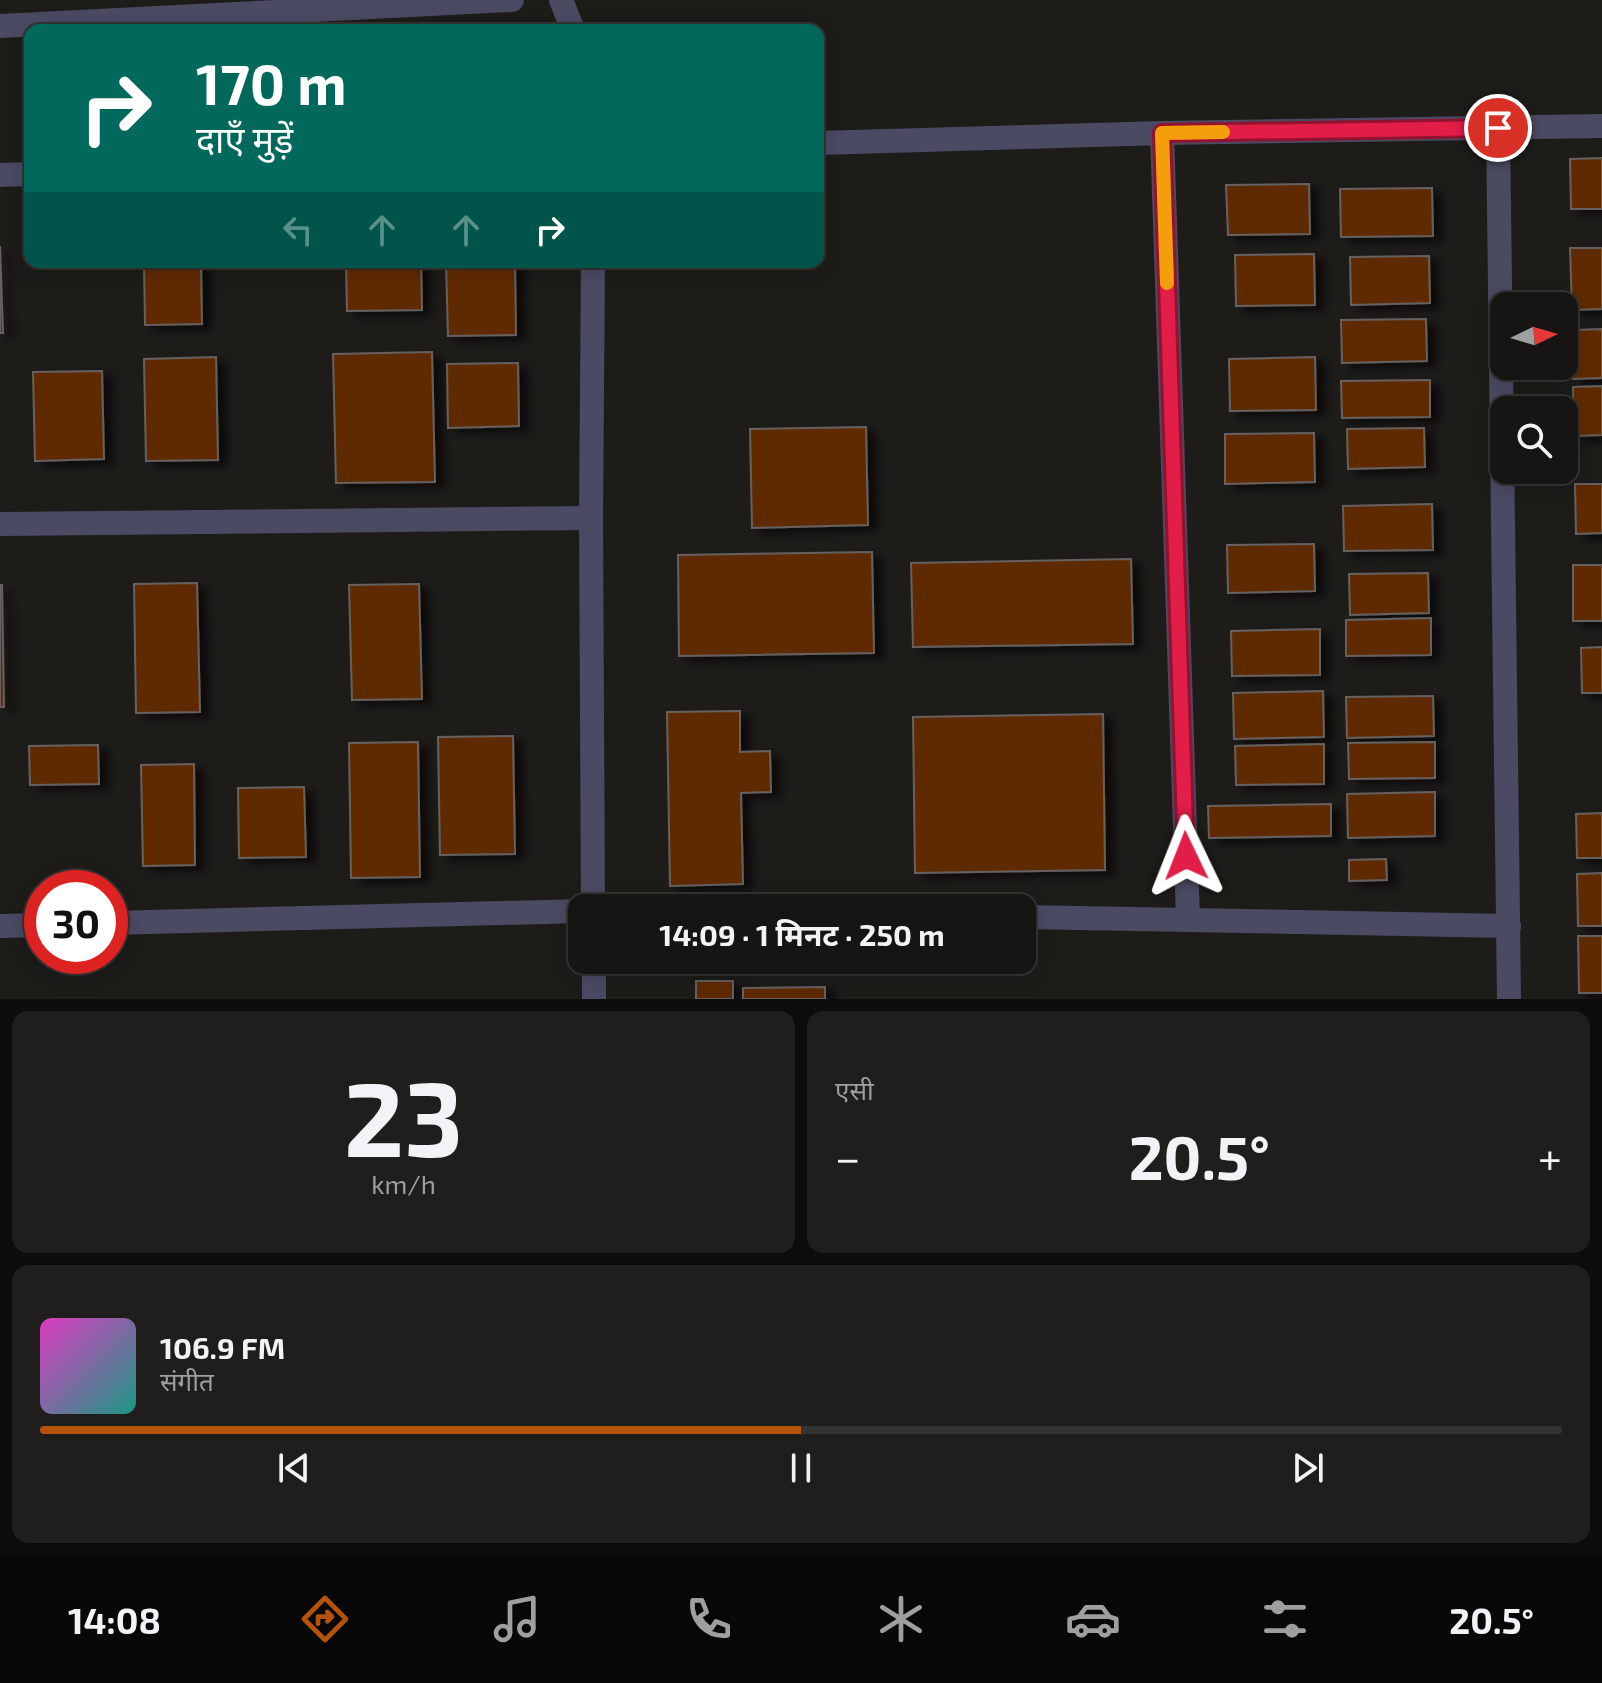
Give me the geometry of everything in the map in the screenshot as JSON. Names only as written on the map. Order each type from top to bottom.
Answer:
[{"type":"street","points":[[0,26],[122,10],[512,0]]},
{"type":"street","points":[[561,0],[571,24]]},
{"type":"street","points":[[824,143],[1162,133],[1602,126]]},
{"type":"street","points":[[1498,128],[1509,999]]},
{"type":"street","points":[[1162,133],[1188,919]]},
{"type":"street","points":[[0,175],[24,174]]},
{"type":"street","points":[[593,268],[593,894]]},
{"type":"street","points":[[0,524],[591,518]]},
{"type":"street","points":[[128,923],[568,911]]},
{"type":"street","points":[[1036,917],[1509,926]]},
{"type":"street","points":[[0,926],[24,925]]},
{"type":"street","points":[[594,974],[594,999]]},
{"type":"building","points":[[1602,158],[1602,209],[1571,209],[1570,159]]},
{"type":"building","points":[[1309,184],[1310,234],[1228,235],[1226,185]]},
{"type":"building","points":[[1432,188],[1433,236],[1341,237],[1340,189]]},
{"type":"building","points":[[0,246],[3,333],[0,333]]},
{"type":"building","points":[[1570,248],[1602,248],[1602,309],[1578,310],[1578,292],[1571,292]]},
{"type":"building","points":[[1314,254],[1315,305],[1236,306],[1235,255]]},
{"type":"building","points":[[1429,256],[1430,303],[1351,305],[1350,257]]},
{"type":"building","points":[[144,268],[201,268],[202,324],[145,325]]},
{"type":"building","points":[[346,268],[421,268],[422,310],[347,311]]},
{"type":"building","points":[[446,268],[515,268],[516,335],[448,336]]},
{"type":"building","points":[[1426,319],[1427,361],[1342,363],[1341,320]]},
{"type":"building","points":[[1602,329],[1602,378],[1578,379],[1578,330]]},
{"type":"building","points":[[432,352],[435,482],[336,483],[333,354]]},
{"type":"building","points":[[216,357],[218,460],[146,461],[144,359]]},
{"type":"building","points":[[1315,357],[1316,410],[1230,411],[1229,359]]},
{"type":"building","points":[[518,363],[519,426],[448,428],[447,364]]},
{"type":"building","points":[[102,371],[104,459],[35,461],[33,372]]},
{"type":"building","points":[[1430,380],[1430,417],[1342,418],[1341,381]]},
{"type":"building","points":[[1602,386],[1602,435],[1578,436],[1578,396],[1573,396],[1573,387]]},
{"type":"building","points":[[866,427],[868,525],[752,528],[750,429]]},
{"type":"building","points":[[1424,428],[1425,467],[1348,469],[1347,429]]},
{"type":"building","points":[[1314,433],[1315,482],[1225,484],[1225,434]]},
{"type":"building","points":[[1575,484],[1602,484],[1602,533],[1576,534]]},
{"type":"building","points":[[1432,504],[1433,550],[1344,551],[1343,506]]},
{"type":"building","points":[[1314,544],[1315,591],[1228,593],[1227,545]]},
{"type":"building","points":[[872,552],[874,653],[679,656],[678,555]]},
{"type":"building","points":[[1131,559],[1133,644],[913,647],[911,563]]},
{"type":"building","points":[[1573,565],[1602,565],[1602,621],[1573,621]]},
{"type":"building","points":[[1428,573],[1429,613],[1350,615],[1349,574]]},
{"type":"building","points":[[197,583],[200,712],[136,713],[134,584]]},
{"type":"building","points":[[419,584],[422,699],[352,700],[349,585]]},
{"type":"building","points":[[2,585],[4,707],[0,707]]},
{"type":"building","points":[[1431,618],[1431,655],[1346,656],[1346,620]]},
{"type":"building","points":[[1320,629],[1320,675],[1232,676],[1231,631]]},
{"type":"building","points":[[1602,647],[1602,693],[1582,693],[1581,648]]},
{"type":"building","points":[[1323,691],[1324,737],[1234,739],[1233,693]]},
{"type":"building","points":[[1433,696],[1434,736],[1347,738],[1346,697]]},
{"type":"building","points":[[740,711],[740,752],[770,751],[771,792],[741,793],[743,884],[670,886],[667,712]]},
{"type":"building","points":[[1103,714],[1105,870],[915,873],[913,717]]},
{"type":"building","points":[[513,736],[515,854],[440,855],[438,737]]},
{"type":"building","points":[[418,742],[420,877],[351,878],[349,743]]},
{"type":"building","points":[[1435,742],[1435,778],[1349,779],[1348,743]]},
{"type":"building","points":[[1324,744],[1324,784],[1236,785],[1235,746]]},
{"type":"building","points":[[98,745],[99,784],[30,785],[29,746]]},
{"type":"building","points":[[194,764],[195,865],[143,866],[141,765]]},
{"type":"building","points":[[304,787],[306,857],[239,858],[238,788]]},
{"type":"building","points":[[1435,792],[1435,836],[1348,838],[1347,794]]},
{"type":"building","points":[[1331,804],[1331,836],[1209,838],[1208,806]]},
{"type":"building","points":[[1602,813],[1602,858],[1577,858],[1576,814]]},
{"type":"building","points":[[1386,859],[1387,880],[1349,881],[1349,860]]},
{"type":"building","points":[[1602,873],[1602,926],[1578,926],[1577,874]]},
{"type":"building","points":[[1578,936],[1602,936],[1602,993],[1579,993]]},
{"type":"building","points":[[696,981],[733,981],[733,999],[696,999]]},
{"type":"building","points":[[825,987],[825,999],[743,999],[743,988]]},
{"type":"slow traffic","points":[[1167,283],[1162,133],[1223,132]]},
{"type":"route","points":[[1186,856],[1162,133],[1498,128]]}]
